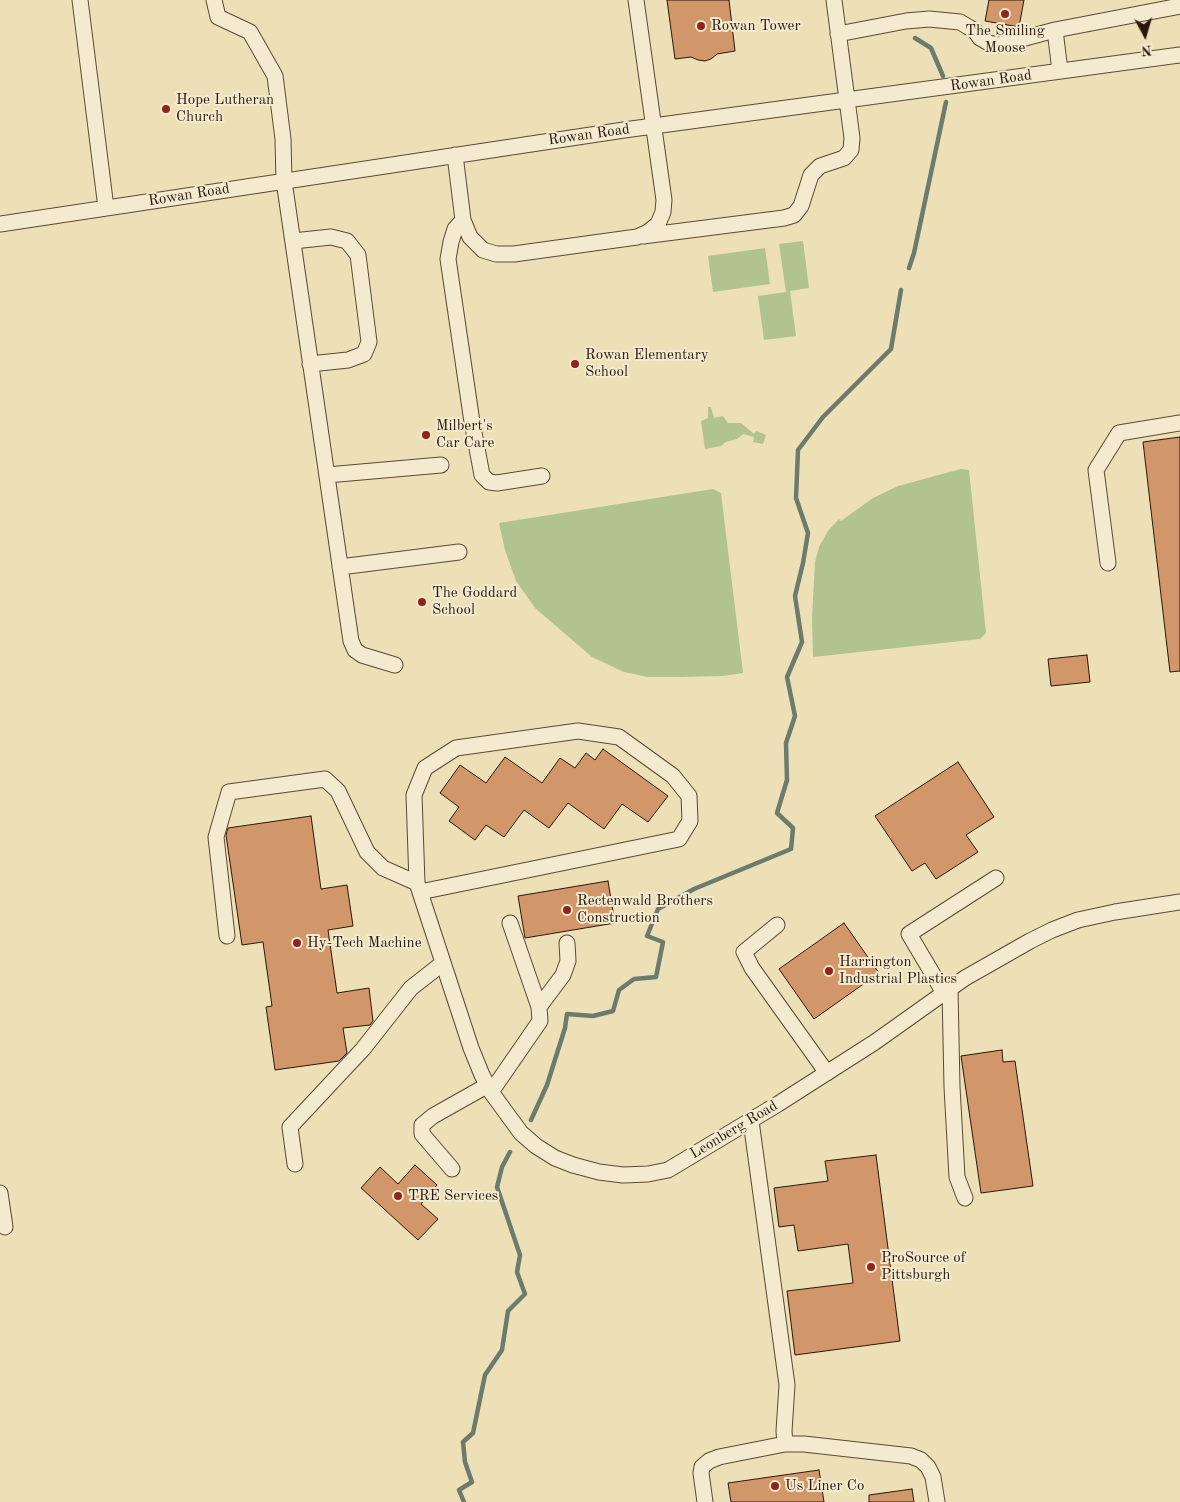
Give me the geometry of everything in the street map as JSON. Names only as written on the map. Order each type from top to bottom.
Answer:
[{"type":"street","points":[[80,0],[106,208]]},
{"type":"street","points":[[214,0],[218,17],[250,32],[275,76],[282,139],[284,181],[292,242],[351,641],[355,650],[362,655],[395,665]]},
{"type":"street","points":[[636,0],[664,200],[663,212],[658,224],[648,232],[637,237]]},
{"type":"street","points":[[454,155],[463,220],[470,237],[483,250],[496,254],[514,254],[784,218],[794,215],[801,206],[812,175],[820,166],[844,158],[851,150],[852,138],[834,0]]},
{"type":"street","points":[[838,34],[906,21],[944,20],[960,22],[975,31],[980,38],[989,44],[1000,45],[1055,30],[1180,6]]},
{"type":"street","points":[[1055,30],[1060,71]]},
{"type":"street","name":"Rowan Road","points":[[0,224],[653,126],[1180,55]]},
{"type":"street","points":[[463,220],[453,235],[448,259],[472,422],[482,475],[488,482],[497,483],[542,476]]},
{"type":"street","points":[[292,242],[331,237],[346,240],[358,255],[369,342],[367,348],[364,354],[348,360],[310,364]]},
{"type":"street","points":[[1108,563],[1096,470],[1119,433],[1180,423]]},
{"type":"street","points":[[327,475],[441,465]]},
{"type":"street","points":[[340,567],[459,552]]},
{"type":"street","name":"Leonberg Road","points":[[418,888],[679,839],[690,821],[689,796],[673,776],[620,737],[578,731],[456,748],[425,768],[414,795],[418,888],[471,1048],[490,1089],[521,1133],[536,1146],[555,1158],[599,1172],[623,1175],[648,1174],[668,1170],[827,1073],[947,991],[1030,940],[1078,920],[1180,902]]},
{"type":"street","points":[[227,936],[216,837],[228,792],[325,779],[338,791],[367,852],[383,868],[418,888]]},
{"type":"street","points":[[965,1198],[957,1177],[947,991],[909,934],[996,878]]},
{"type":"street","points":[[452,1169],[422,1134],[422,1125],[433,1116],[490,1089],[540,1021],[539,1007],[510,923]]},
{"type":"street","points":[[777,925],[744,952],[752,968],[827,1073]]},
{"type":"street","points":[[539,1007],[563,975],[568,961],[567,942]]},
{"type":"street","points":[[295,1164],[290,1127],[363,1050],[411,988],[443,963]]},
{"type":"street","points":[[751,1120],[787,1385],[785,1444]]},
{"type":"street","points":[[0,1193],[5,1227]]},
{"type":"street","points":[[705,1502],[701,1473],[702,1467],[709,1461],[719,1457],[785,1444],[804,1444],[911,1456],[921,1460],[928,1467],[933,1477],[937,1502]]},
{"type":"green space","points":[[803,241],[809,288],[790,291],[796,336],[764,340],[758,296],[786,292],[779,244]]},
{"type":"green space","points":[[765,248],[770,284],[713,292],[708,256]]},
{"type":"green space","points":[[708,407],[711,407],[714,418],[723,416],[728,423],[741,423],[754,434],[756,431],[766,435],[763,444],[753,442],[754,437],[743,434],[737,439],[726,442],[721,446],[705,449],[701,421],[708,418]]},
{"type":"green space","points":[[961,469],[969,470],[986,633],[980,639],[813,657],[812,618],[815,562],[819,547],[828,531],[839,519],[841,521],[873,498],[898,486]]},
{"type":"green space","points":[[713,489],[721,493],[743,673],[723,676],[648,677],[624,672],[592,657],[535,608],[516,581],[505,550],[499,523]]},
{"type":"building","name":"Rowan Tower","points":[[667,0],[729,0],[735,51],[717,54],[705,61],[691,57],[675,59]]},
{"type":"building","points":[[989,0],[1024,0],[1019,27],[985,21]]},
{"type":"building","points":[[1180,437],[1180,671],[1170,672],[1143,442]]},
{"type":"building","points":[[1087,655],[1090,682],[1051,686],[1048,659]]},
{"type":"building","points":[[603,749],[668,796],[648,822],[622,804],[604,829],[568,803],[549,828],[524,810],[504,837],[486,825],[475,840],[449,821],[459,807],[440,793],[460,765],[486,783],[505,757],[542,783],[560,758],[575,768],[586,753],[595,760]]},
{"type":"building","points":[[958,762],[994,817],[966,835],[978,852],[936,879],[925,863],[912,871],[875,816]]},
{"type":"building","name":"Hy-Tech Machine","points":[[311,816],[321,889],[347,885],[353,926],[328,930],[337,993],[369,988],[373,1021],[370,1025],[343,1028],[347,1053],[339,1061],[275,1070],[266,1007],[272,1006],[263,942],[242,945],[226,835],[228,828]]},
{"type":"building","name":"Rectenwald Brothers Construction","points":[[608,881],[615,923],[525,938],[518,896]]},
{"type":"building","name":"Harrington Industrial Plastics","points":[[844,923],[879,973],[814,1019],[779,969]]},
{"type":"building","points":[[1002,1050],[1003,1062],[1015,1061],[1033,1186],[981,1193],[961,1056]]},
{"type":"building","name":"ProSource of Pittsburgh","points":[[876,1155],[900,1341],[795,1355],[787,1291],[853,1283],[848,1244],[798,1251],[794,1225],[779,1227],[774,1188],[828,1181],[825,1161]]},
{"type":"building","name":"TRE Services","points":[[415,1165],[437,1185],[421,1204],[438,1219],[418,1240],[361,1188],[380,1167],[398,1184]]},
{"type":"building","name":"Us Liner Co","points":[[819,1470],[824,1502],[731,1502],[728,1483]]},
{"type":"building","points":[[912,1489],[914,1502],[869,1502],[869,1495]]},
{"type":"waterway","points":[[915,38],[931,48],[943,76]]},
{"type":"waterway","points":[[909,268],[914,253],[946,102]]},
{"type":"waterway","points":[[531,1120],[547,1085],[565,1028],[567,1014],[593,1016],[613,1011],[619,990],[634,979],[656,977],[663,942],[647,936],[658,909],[694,889],[791,849],[793,828],[777,813],[787,780],[786,743],[795,716],[787,677],[802,642],[795,596],[808,533],[796,498],[798,450],[823,417],[891,349],[901,290]]},
{"type":"waterway","points":[[464,1502],[459,1490],[472,1482],[465,1462],[463,1442],[473,1433],[485,1375],[502,1350],[508,1311],[525,1294],[517,1272],[520,1255],[497,1187],[502,1167],[510,1152]]},
{"type":"place","name":"The Smiling Moose","points":[[1005,14]]},
{"type":"place","name":"Rowan Tower","points":[[701,26]]},
{"type":"place","name":"Hope Lutheran Church","points":[[166,109]]},
{"type":"place","name":"Rowan Elementary School","points":[[575,364]]},
{"type":"place","name":"Milbert's Car Care","points":[[426,435]]},
{"type":"place","name":"The Goddard School","points":[[422,602]]},
{"type":"place","name":"Rectenwald Brothers Construction","points":[[567,910]]},
{"type":"place","name":"Hy-Tech Machine","points":[[297,943]]},
{"type":"place","name":"Harrington Industrial Plastics","points":[[829,971]]},
{"type":"place","name":"TRE Services","points":[[398,1196]]},
{"type":"place","name":"ProSource of Pittsburgh","points":[[871,1267]]},
{"type":"place","name":"Us Liner Co","points":[[775,1486]]}]
